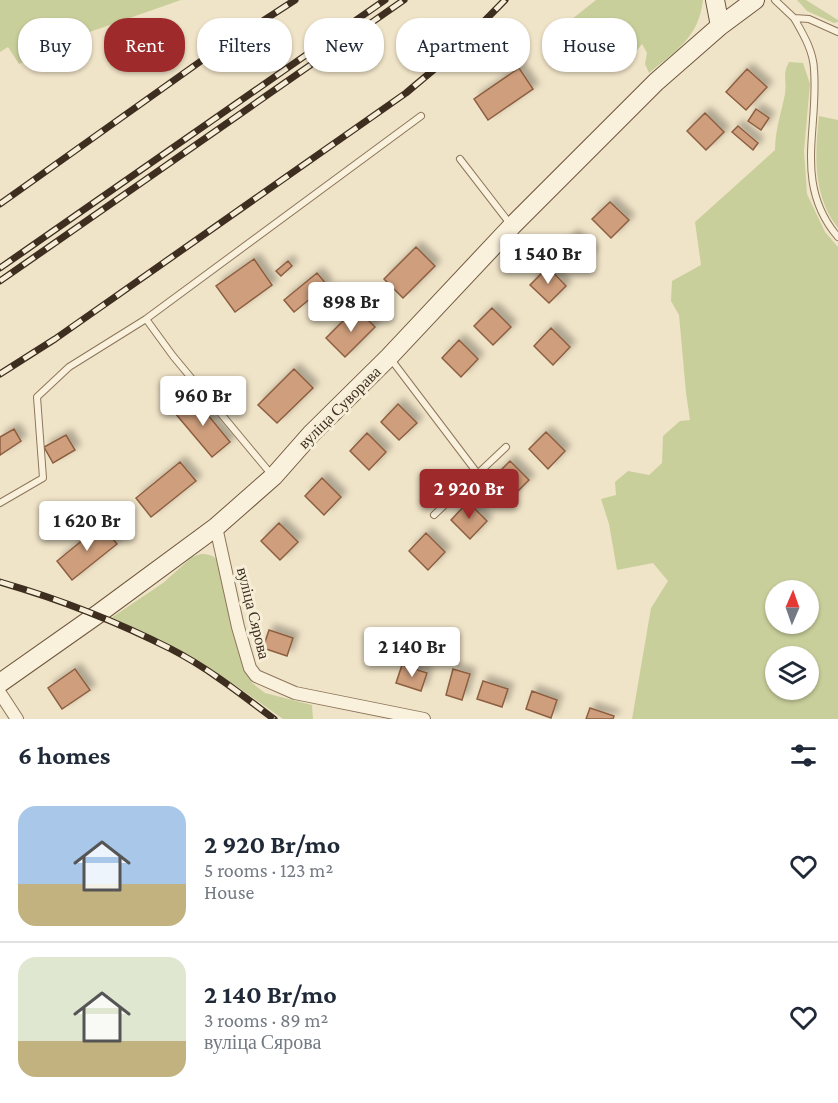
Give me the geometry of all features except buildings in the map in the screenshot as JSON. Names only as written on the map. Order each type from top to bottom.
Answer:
[{"type":"street","points":[[715,0],[720,26]]},
{"type":"street","name":"вуліца Суворава","points":[[0,683],[216,527],[274,476],[311,434],[389,357],[512,226],[656,82],[720,26],[755,0]]},
{"type":"street","name":"вуліца Сярова","points":[[216,527],[238,627],[250,668],[256,676],[295,693],[424,719]]},
{"type":"street","points":[[0,693],[17,719]]},
{"type":"lane","points":[[775,0],[794,18],[806,39],[814,68],[810,152],[814,192],[830,227],[838,237]]},
{"type":"lane","points":[[794,18],[809,19],[838,32]]},
{"type":"lane","points":[[0,503],[44,478],[38,397],[69,368],[146,319],[421,116]]},
{"type":"lane","points":[[460,159],[512,226]]},
{"type":"lane","points":[[146,319],[173,356],[274,476]]},
{"type":"lane","points":[[389,357],[478,474]]},
{"type":"lane","points":[[434,515],[506,447]]},
{"type":"green space","points":[[0,0],[181,0],[130,18],[104,18],[104,27],[92,31],[92,18],[18,18],[18,62],[8,47],[0,52]]},
{"type":"green space","points":[[596,0],[703,0],[701,13],[691,34],[677,50],[649,73],[645,64],[647,53],[642,44],[637,50],[637,18],[573,18]]},
{"type":"green space","points":[[797,0],[806,0],[838,22],[834,23],[807,11]]},
{"type":"green space","points":[[789,62],[803,63],[810,84],[804,151],[807,194],[825,232],[838,247],[838,719],[632,719],[651,608],[668,581],[653,563],[617,570],[609,524],[601,499],[616,495],[615,482],[628,471],[649,475],[662,463],[663,436],[680,421],[690,420],[679,315],[671,301],[672,281],[701,265],[695,222],[775,150],[785,94],[785,74]]},
{"type":"green space","points":[[819,116],[838,120],[838,228],[824,202],[817,174]]},
{"type":"green space","points":[[201,554],[212,556],[221,564],[245,670],[252,683],[265,693],[312,705],[313,719],[283,719],[235,685],[174,648],[111,618],[163,583],[192,557]]},
{"type":"railway","points":[[0,204],[201,61],[295,0]]},
{"type":"railway","points":[[0,268],[385,0]]},
{"type":"railway","points":[[0,281],[404,0]]},
{"type":"railway","points":[[0,374],[55,339],[406,93],[450,56],[505,0]]},
{"type":"railway","points":[[0,582],[87,611],[171,649],[211,673],[274,719]]}]
